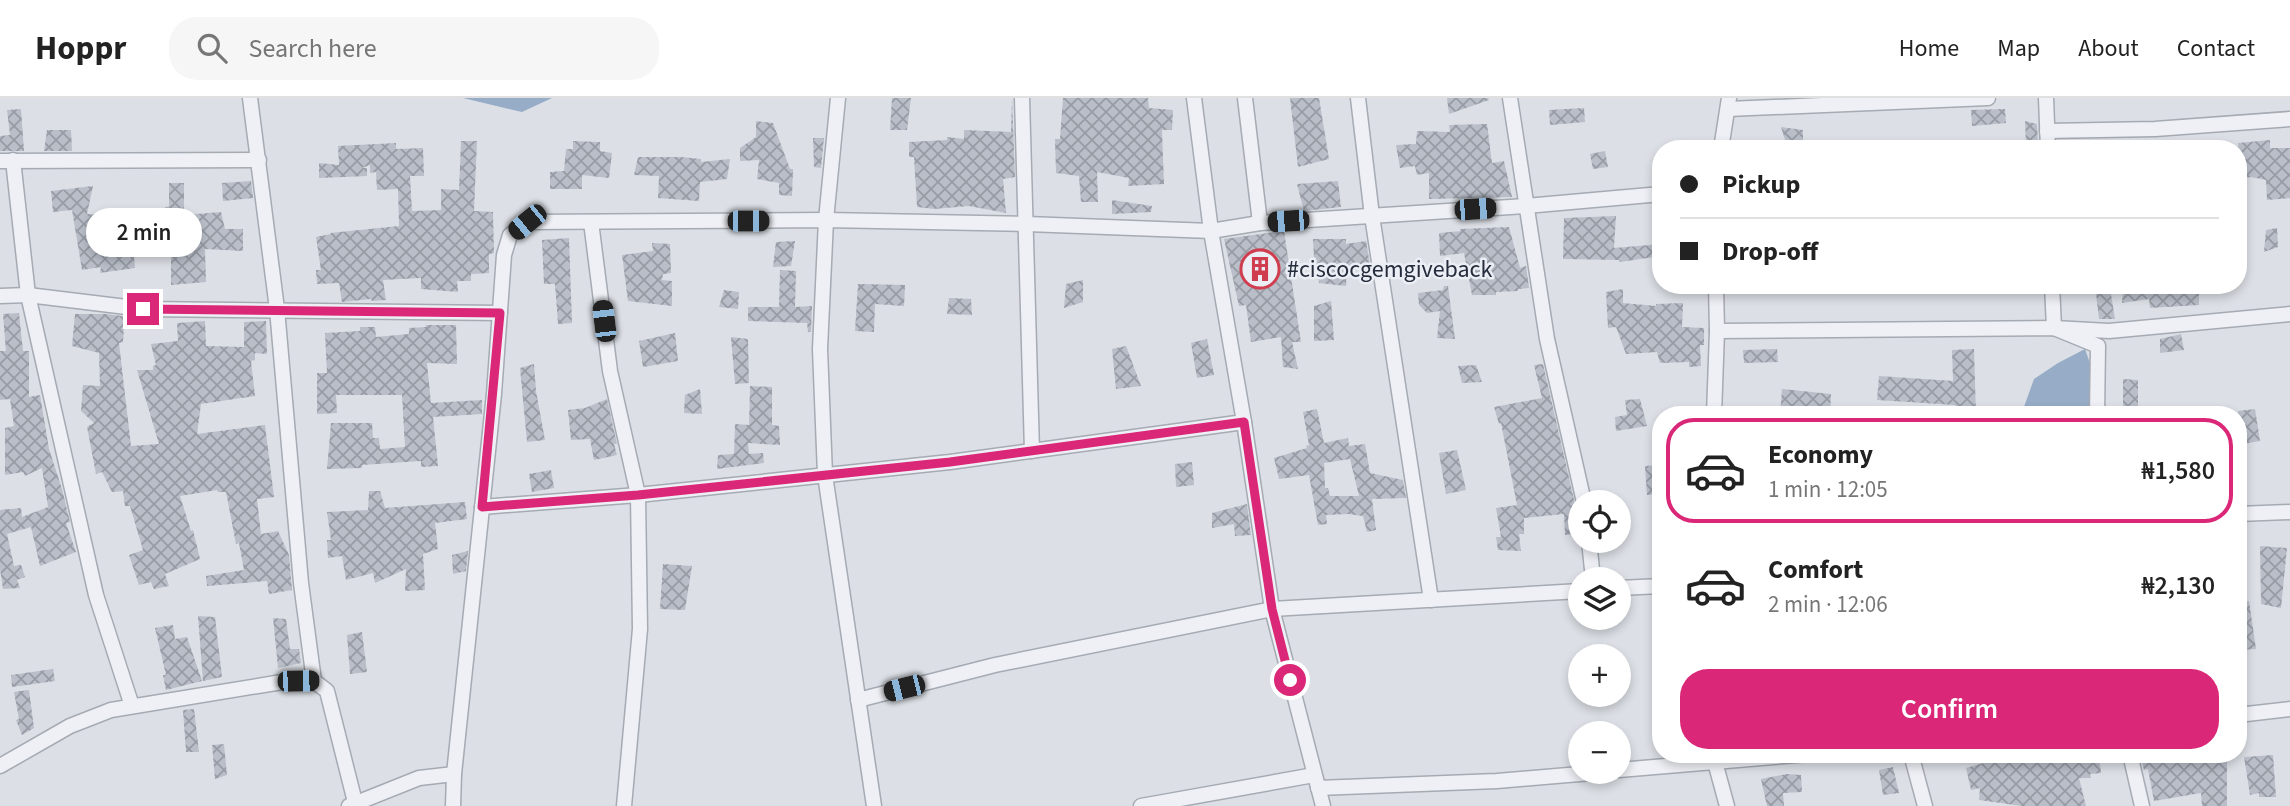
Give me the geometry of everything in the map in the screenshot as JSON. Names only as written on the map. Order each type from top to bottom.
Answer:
[{"type":"street","points":[[250,98],[277,309],[301,583],[314,681]]},
{"type":"street","points":[[838,98],[826,220],[820,349],[825,475],[874,806]]},
{"type":"street","points":[[1022,98],[1032,451]]},
{"type":"street","points":[[1194,98],[1211,231],[1244,422],[1272,609],[1323,806]]},
{"type":"street","points":[[1245,98],[1260,223]]},
{"type":"street","points":[[1358,98],[1372,216],[1431,600]]},
{"type":"street","points":[[1510,98],[1547,339],[1581,490]]},
{"type":"street","points":[[1722,140],[1728,104],[1988,98]]},
{"type":"street","points":[[2046,98],[2048,140]]},
{"type":"street","points":[[2047,131],[2155,128],[2290,119]]},
{"type":"street","points":[[132,706],[96,595],[28,295],[6,160],[259,160]]},
{"type":"street","points":[[453,806],[504,255],[510,235],[527,222],[826,220],[1211,231],[1260,223],[1526,206],[1652,195]]},
{"type":"street","points":[[591,222],[610,371],[638,495],[640,629],[624,806]]},
{"type":"street","points":[[1714,406],[1716,294]]},
{"type":"street","points":[[2052,294],[2054,328]]},
{"type":"street","points":[[0,296],[28,295],[143,309],[500,313]]},
{"type":"street","points":[[1717,331],[2054,328],[2109,331],[2290,314]]},
{"type":"street","points":[[2054,328],[2098,346],[2097,406]]},
{"type":"street","points":[[482,507],[638,495],[825,475],[1032,451],[1244,422]]},
{"type":"street","points":[[2247,514],[2290,512]]},
{"type":"street","points":[[1631,587],[1652,586]]},
{"type":"street","points":[[858,700],[995,665],[1272,609],[1568,592]]},
{"type":"street","points":[[0,766],[70,726],[111,710],[282,682],[314,681],[327,691],[352,804],[419,778],[454,774]]},
{"type":"street","points":[[2247,714],[2290,709]]},
{"type":"street","points":[[1631,769],[1680,763]]},
{"type":"street","points":[[1707,763],[1727,806]]},
{"type":"street","points":[[1913,763],[1925,806]]},
{"type":"street","points":[[2132,763],[2142,806]]},
{"type":"street","points":[[1141,806],[1316,782],[1497,781],[1568,775]]},
{"type":"water","points":[[463,98],[552,98],[522,112]]},
{"type":"water","points":[[2085,349],[2092,369],[2091,406],[2024,406],[2034,379]]},
{"type":"building","points":[[892,98],[911,98],[907,130],[890,130]]},
{"type":"building","points":[[1012,98],[1015,177],[1003,179],[1006,213],[969,206],[934,209],[917,207],[914,157],[909,157],[909,142],[947,140],[947,137],[964,139],[964,130],[1011,132]]},
{"type":"building","points":[[1063,98],[1148,98],[1149,108],[1173,110],[1172,130],[1162,130],[1164,184],[1128,186],[1129,178],[1097,172],[1098,202],[1081,202],[1079,176],[1056,173],[1055,139],[1060,139]]},
{"type":"building","points":[[1290,98],[1319,98],[1329,159],[1298,167]]},
{"type":"building","points":[[1447,98],[1488,98],[1489,100],[1449,114]]},
{"type":"building","points":[[1584,108],[1585,122],[1550,125],[1549,110]]},
{"type":"building","points":[[21,109],[24,151],[0,151],[0,136],[10,135],[7,110]]},
{"type":"building","points":[[2005,109],[2006,123],[1972,126],[1971,110]]},
{"type":"building","points":[[756,121],[773,123],[790,169],[793,169],[792,196],[779,195],[779,183],[757,179],[759,160],[740,161],[740,148],[756,137]]},
{"type":"building","points":[[2025,121],[2037,124],[2038,140],[2026,140]]},
{"type":"building","points":[[1487,124],[1492,163],[1504,161],[1512,197],[1429,199],[1429,173],[1417,175],[1415,166],[1400,168],[1396,145],[1416,144],[1417,131],[1450,132],[1449,125]]},
{"type":"building","points":[[1781,127],[1803,130],[1803,140],[1785,140]]},
{"type":"building","points":[[47,130],[71,130],[72,151],[44,151]]},
{"type":"building","points":[[813,138],[824,138],[821,168],[814,167]]},
{"type":"building","points":[[2270,140],[2270,148],[2290,148],[2290,198],[2267,200],[2266,180],[2247,178],[2247,142]]},
{"type":"building","points":[[461,141],[477,141],[474,211],[493,212],[494,253],[489,254],[489,273],[471,274],[471,281],[457,281],[458,292],[421,289],[421,278],[383,280],[386,300],[372,301],[342,302],[339,283],[317,284],[316,270],[321,270],[316,237],[330,233],[399,226],[398,189],[377,190],[376,172],[370,173],[370,165],[362,168],[367,168],[367,176],[319,178],[319,163],[339,165],[338,146],[396,143],[396,149],[423,148],[424,176],[410,176],[412,211],[441,210],[441,189],[459,190]]},
{"type":"building","points":[[573,141],[600,142],[600,151],[612,153],[609,178],[582,175],[582,189],[550,189],[550,172],[564,171],[566,149],[573,149]]},
{"type":"building","points":[[1605,151],[1608,167],[1593,169],[1590,154]]},
{"type":"building","points":[[638,157],[681,157],[701,159],[701,162],[730,159],[727,179],[700,182],[699,201],[658,198],[659,176],[634,175]]},
{"type":"building","points":[[251,181],[253,198],[223,201],[222,183]]},
{"type":"building","points":[[1338,181],[1341,207],[1304,211],[1297,184]]},
{"type":"building","points":[[169,183],[184,183],[184,215],[221,212],[225,229],[243,229],[243,251],[205,249],[206,282],[171,285],[171,245],[153,245],[155,212],[169,206]]},
{"type":"building","points":[[93,186],[87,214],[130,216],[135,268],[100,273],[101,267],[82,270],[72,210],[53,212],[51,191]]},
{"type":"building","points":[[1112,200],[1152,206],[1151,212],[1112,214]]},
{"type":"building","points":[[1616,216],[1614,248],[1652,245],[1652,257],[1620,262],[1563,259],[1564,218]]},
{"type":"building","points":[[1509,227],[1520,268],[1526,266],[1529,288],[1496,292],[1496,295],[1472,295],[1464,253],[1440,256],[1439,233],[1461,231],[1460,229]]},
{"type":"building","points":[[2277,228],[2278,247],[2264,252],[2266,230]]},
{"type":"building","name":"#ciscocgemgiveback","points":[[1284,231],[1301,342],[1292,342],[1298,369],[1283,367],[1281,337],[1251,342],[1246,305],[1239,306],[1224,239]]},
{"type":"building","points":[[569,238],[572,323],[558,324],[555,284],[544,284],[542,240]]},
{"type":"building","points":[[1313,239],[1346,239],[1346,244],[1366,241],[1370,265],[1347,268],[1346,286],[1319,283]]},
{"type":"building","points":[[795,241],[791,266],[773,267],[776,242]]},
{"type":"building","points":[[652,243],[670,244],[671,273],[663,274],[662,280],[672,281],[672,306],[628,301],[622,255],[653,251]]},
{"type":"building","points":[[780,270],[796,271],[795,307],[812,306],[811,332],[808,332],[807,323],[748,321],[748,307],[779,307]]},
{"type":"building","points":[[1083,280],[1083,302],[1064,308],[1066,284]]},
{"type":"building","points":[[858,284],[905,285],[904,306],[875,304],[874,332],[855,331]]},
{"type":"building","points":[[1444,286],[1448,286],[1455,339],[1437,338],[1440,311],[1427,313],[1419,305],[1418,293],[1443,290]]},
{"type":"building","points":[[1623,289],[1623,303],[1656,306],[1683,303],[1682,327],[1704,328],[1704,345],[1700,345],[1701,366],[1689,367],[1689,362],[1660,363],[1657,352],[1626,354],[1616,327],[1608,328],[1606,292]]},
{"type":"building","points":[[724,290],[739,292],[738,309],[719,307]]},
{"type":"building","points":[[2096,294],[2111,294],[2115,319],[2099,319]]},
{"type":"building","points":[[2123,294],[2199,294],[2199,305],[2150,308],[2149,299],[2122,303]]},
{"type":"building","points":[[949,298],[971,299],[972,315],[947,314]]},
{"type":"building","points":[[1331,301],[1334,340],[1314,341],[1314,306]]},
{"type":"building","points":[[19,313],[23,351],[29,351],[29,397],[40,395],[49,449],[62,489],[70,522],[66,523],[76,552],[40,566],[31,527],[7,534],[14,566],[21,565],[25,577],[17,580],[20,588],[3,589],[0,569],[0,510],[21,508],[22,517],[48,507],[42,468],[25,476],[23,472],[5,475],[5,428],[14,426],[10,399],[0,400],[0,351],[6,351],[3,314]]},
{"type":"building","points":[[75,314],[149,319],[149,325],[124,326],[123,342],[119,343],[131,446],[159,444],[137,370],[153,370],[156,365],[151,344],[178,341],[177,323],[205,321],[206,346],[244,347],[244,322],[266,321],[267,354],[255,353],[255,360],[251,361],[255,396],[201,404],[197,434],[265,425],[274,497],[257,499],[261,534],[278,531],[289,555],[292,590],[269,594],[267,581],[207,586],[206,576],[244,570],[226,492],[217,490],[180,496],[191,531],[193,530],[200,559],[165,574],[169,586],[154,589],[151,582],[139,585],[129,555],[143,550],[130,506],[125,506],[123,491],[112,492],[102,472],[96,474],[87,427],[94,423],[81,411],[83,385],[100,386],[99,353],[72,346]]},
{"type":"building","points":[[456,325],[457,364],[427,363],[431,403],[482,400],[482,414],[433,417],[438,466],[421,467],[421,461],[327,469],[331,423],[372,423],[373,438],[379,438],[380,449],[405,447],[402,395],[336,395],[337,413],[317,414],[317,373],[327,373],[325,333],[360,331],[360,327],[375,327],[376,337],[409,334],[409,328]]},
{"type":"building","points":[[675,333],[678,361],[643,367],[639,341]]},
{"type":"building","points":[[2181,334],[2184,350],[2160,353],[2160,339]]},
{"type":"building","points":[[731,337],[748,339],[749,383],[735,384]]},
{"type":"building","points":[[1207,339],[1214,375],[1197,378],[1191,343]]},
{"type":"building","points":[[1126,346],[1141,386],[1116,389],[1112,349]]},
{"type":"building","points":[[1777,349],[1778,362],[1744,363],[1743,350]]},
{"type":"building","points":[[1974,349],[1976,406],[1877,400],[1879,376],[1953,381],[1952,350]]},
{"type":"building","points":[[534,364],[545,440],[527,442],[520,368]]},
{"type":"building","points":[[1543,364],[1572,490],[1568,490],[1568,535],[1565,535],[1564,514],[1524,518],[1524,534],[1519,534],[1521,551],[1498,550],[1496,537],[1501,537],[1496,508],[1517,505],[1501,423],[1499,424],[1494,407],[1542,398],[1534,365]]},
{"type":"building","points":[[1476,365],[1482,382],[1462,383],[1458,366]]},
{"type":"building","points":[[2123,379],[2138,380],[2138,406],[2123,406]]},
{"type":"building","points":[[750,386],[772,387],[772,425],[779,426],[780,445],[748,443],[749,454],[763,453],[764,463],[717,469],[718,455],[734,454],[735,424],[749,425]]},
{"type":"building","points":[[700,389],[702,414],[684,413],[685,395]]},
{"type":"building","points":[[1782,389],[1831,394],[1830,406],[1781,406]]},
{"type":"building","points":[[607,399],[617,455],[594,460],[590,439],[571,440],[568,410],[585,408]]},
{"type":"building","points":[[1640,399],[1647,426],[1616,431],[1615,417],[1627,415],[1625,400]]},
{"type":"building","points":[[1317,409],[1324,443],[1348,438],[1349,446],[1365,444],[1370,473],[1403,480],[1406,498],[1372,499],[1376,530],[1367,532],[1363,516],[1348,514],[1326,515],[1327,524],[1318,525],[1309,475],[1279,479],[1274,458],[1307,448],[1309,445],[1303,412]],"holes":[[[1350,459],[1359,496],[1330,496],[1328,488],[1325,488],[1324,463]]]},
{"type":"building","points":[[2255,409],[2260,441],[2247,443],[2247,410]]},
{"type":"building","points":[[1457,450],[1466,490],[1446,494],[1439,453]]},
{"type":"building","points":[[1192,462],[1194,485],[1176,487],[1175,464]]},
{"type":"building","points":[[1645,466],[1652,466],[1652,495],[1647,495]]},
{"type":"building","points":[[551,470],[554,488],[532,492],[529,474]]},
{"type":"building","points":[[369,491],[380,491],[385,508],[465,502],[467,519],[435,523],[438,549],[423,554],[425,590],[405,591],[406,569],[375,583],[373,573],[346,580],[342,556],[328,558],[327,540],[331,540],[327,512],[368,510]]},
{"type":"building","points":[[1247,504],[1251,535],[1235,536],[1234,524],[1212,528],[1212,513]]},
{"type":"building","points":[[2260,546],[2287,548],[2281,608],[2261,604]]},
{"type":"building","points":[[468,551],[466,571],[453,574],[452,555]]},
{"type":"building","points":[[663,564],[692,566],[685,610],[660,609]]},
{"type":"building","points":[[2249,601],[2256,649],[2247,650]]},
{"type":"building","points":[[198,616],[215,617],[222,677],[203,681]]},
{"type":"building","points":[[273,618],[286,619],[290,649],[299,649],[301,663],[278,668]]},
{"type":"building","points":[[173,625],[175,639],[187,637],[202,681],[166,690],[163,675],[166,675],[155,628]]},
{"type":"building","points":[[362,632],[367,672],[350,674],[347,635]]},
{"type":"building","points":[[53,669],[55,681],[12,687],[11,675]]},
{"type":"building","points":[[29,690],[34,728],[22,735],[16,720],[19,719],[14,692]]},
{"type":"building","points":[[194,709],[199,752],[186,752],[183,710]]},
{"type":"building","points":[[224,744],[227,775],[215,779],[212,745]]},
{"type":"building","points":[[2273,755],[2276,797],[2259,797],[2259,793],[2250,795],[2245,763],[2247,757]]},
{"type":"building","points":[[1983,763],[2100,763],[2101,773],[2090,774],[2091,778],[2079,778],[2086,806],[2022,806],[1979,800],[1980,788],[1971,790],[1966,768]]},
{"type":"building","points":[[2142,763],[2227,763],[2227,806],[2202,806],[2201,793],[2154,801],[2148,769],[2144,770]]},
{"type":"building","points":[[1893,767],[1899,793],[1883,795],[1879,770]]},
{"type":"building","points":[[1787,774],[1801,775],[1802,792],[1783,793],[1784,806],[1767,806],[1761,779]]},
{"type":"place","name":"#ciscocgemgiveback","points":[[1260,269]]},
{"type":"route","points":[[143,309],[500,313],[482,507],[638,495],[950,462],[1244,422],[1272,609],[1290,680]]}]
